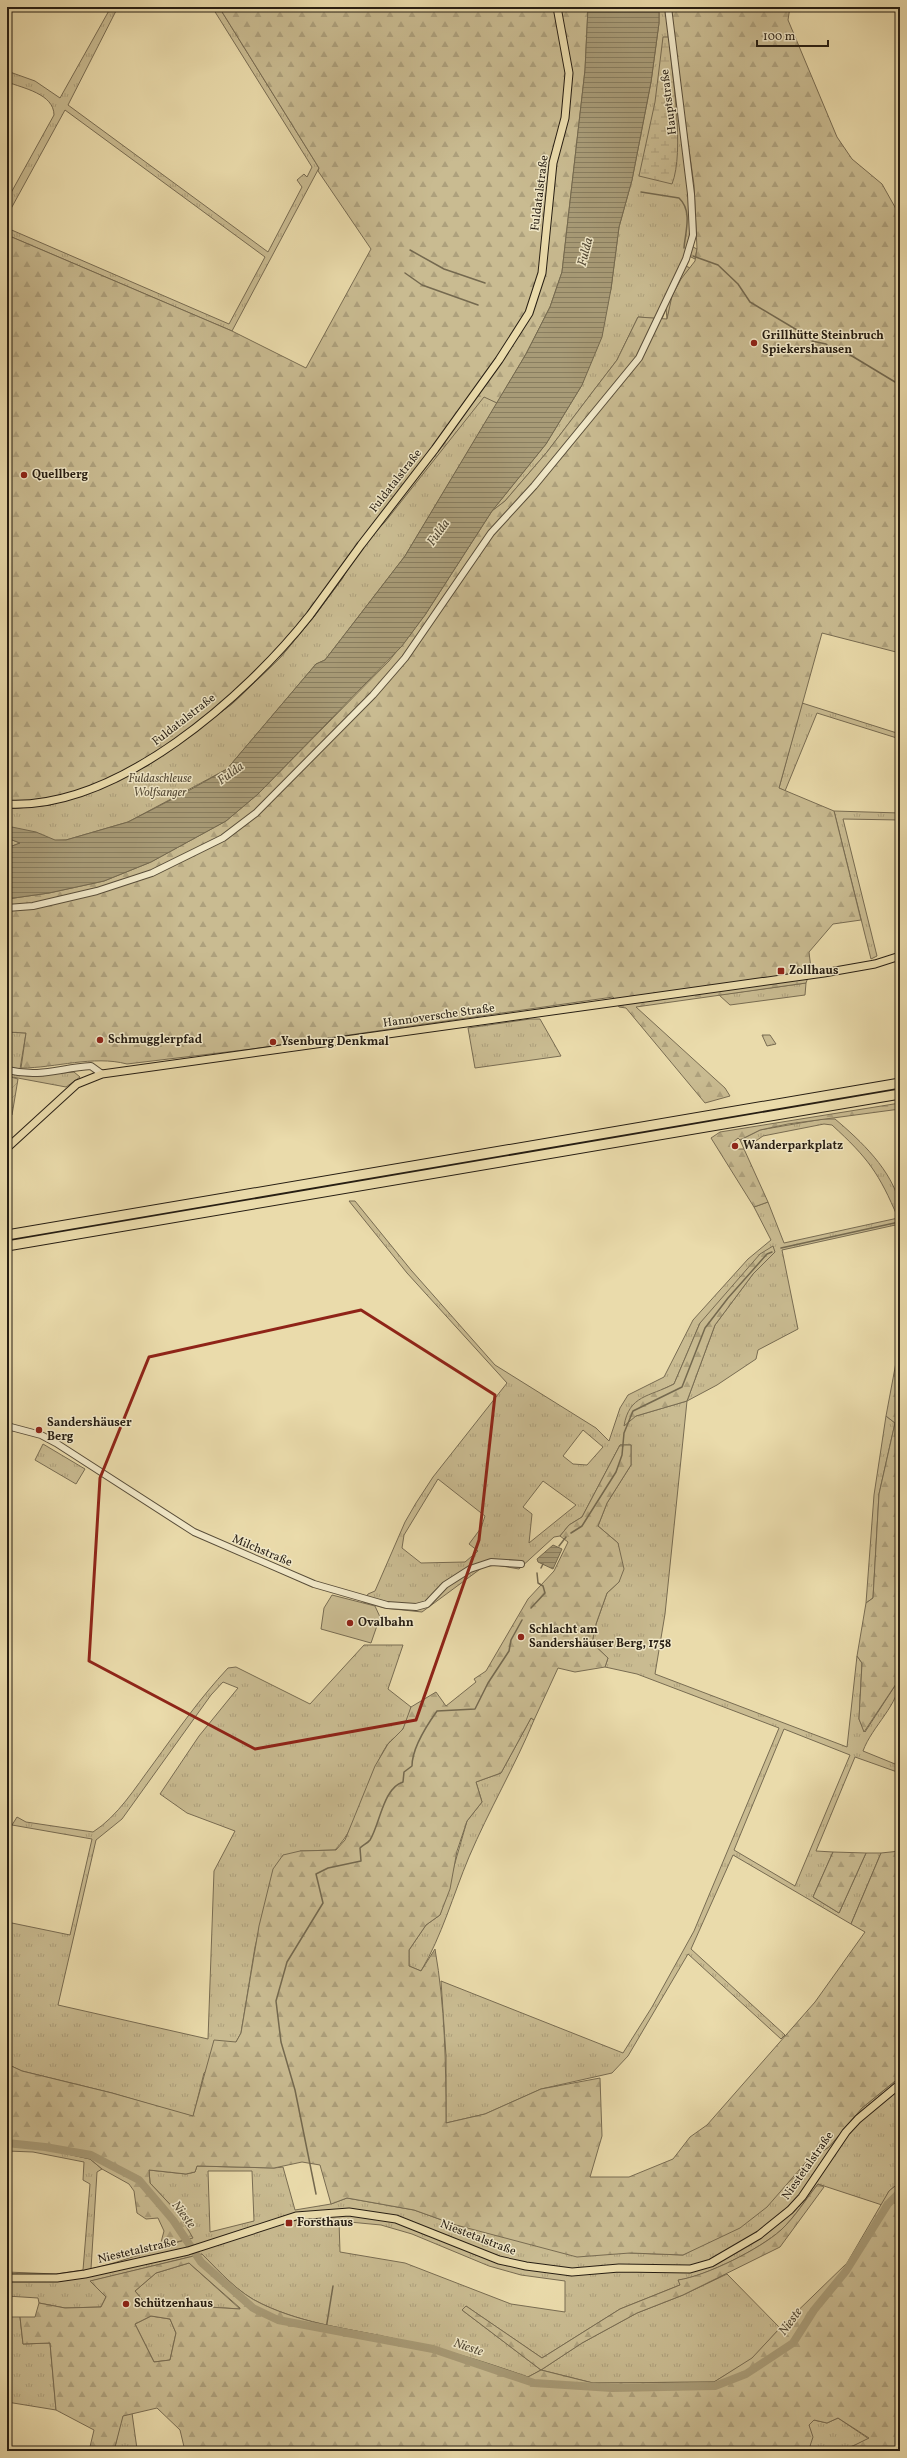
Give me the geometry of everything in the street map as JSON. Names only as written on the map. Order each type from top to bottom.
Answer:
[{"type":"highway","points":[[7,1235],[900,1083]]},
{"type":"highway","points":[[7,1246],[900,1094]]},
{"type":"main road","name":"Fuldatalstraße","points":[[7,804],[48,802],[98,786],[143,764],[247,684],[288,643],[310,615],[499,360],[529,313],[542,273],[553,163],[565,118],[569,73],[557,7]]},
{"type":"main road","name":"Hannoversche Straße","points":[[7,1148],[78,1084],[102,1074],[824,972],[875,964],[900,956]]},
{"type":"main road","name":"Niestetalstraße","points":[[7,2278],[57,2278],[84,2274],[188,2251],[296,2216],[349,2212],[396,2219],[499,2260],[550,2270],[572,2272],[619,2268],[674,2270],[701,2267],[759,2235],[790,2210],[802,2197],[846,2132],[858,2119],[900,2084]]},
{"type":"street","name":"Hauptstraße","points":[[7,908],[33,906],[97,891],[152,873],[223,838],[256,813],[373,695],[405,658],[491,533],[534,486],[639,358],[685,261],[693,234],[691,194],[668,7]]},
{"type":"street","points":[[7,1070],[27,1074],[46,1074],[91,1066],[102,1074]]},
{"type":"street","name":"Milchstraße","points":[[7,1426],[41,1435],[56,1443],[194,1532],[297,1578],[357,1597],[387,1604],[416,1607],[427,1604],[445,1584],[470,1568],[491,1562],[521,1564]]},
{"type":"highlighted area","points":[[361,1310],[495,1395],[479,1540],[416,1720],[255,1749],[89,1661],[100,1478],[149,1357]]},
{"type":"green space","points":[[111,7],[118,7],[68,105],[268,252],[302,187],[297,180],[304,174],[307,177],[312,167],[212,7],[219,7],[319,168],[232,331],[7,235],[7,228],[229,324],[265,257],[65,110],[7,216],[7,200],[54,115],[53,108],[43,97],[7,82],[7,71],[35,81],[60,98]]},
{"type":"green space","points":[[219,7],[588,7],[585,70],[562,272],[550,307],[526,354],[497,403],[484,397],[385,522],[359,549],[342,579],[313,618],[280,658],[232,704],[147,766],[95,789],[50,805],[7,809],[7,235],[232,331],[306,368],[371,249],[318,171],[319,168]]},
{"type":"green space","points":[[659,7],[672,7],[667,21],[685,160],[693,247],[697,249],[695,259],[685,254],[671,290],[686,266],[690,268],[676,292],[667,319],[666,309],[662,319],[638,317],[617,360],[547,452],[505,501],[492,511],[546,444],[582,385],[611,289],[619,227],[632,180],[651,82],[659,23]]},
{"type":"green space","points":[[672,7],[790,7],[788,20],[837,137],[852,159],[882,184],[900,216],[900,653],[822,633],[779,788],[834,811],[861,920],[833,924],[809,952],[811,969],[806,983],[636,1007],[725,1088],[730,1096],[705,1103],[626,1008],[619,1007],[613,997],[252,1049],[127,1064],[88,1061],[21,1068],[26,1033],[7,1032],[7,899],[49,893],[104,881],[151,862],[226,821],[258,794],[389,661],[425,615],[492,511],[505,501],[547,452],[617,360],[638,317],[667,319],[672,296],[681,279],[695,261],[697,249],[694,185],[670,15]]},
{"type":"green space","points":[[663,37],[669,37],[678,133],[676,170],[672,184],[639,176],[655,102]]},
{"type":"green space","name":"Fuldaschleuse Wolfsanger","points":[[484,396],[497,403],[405,556],[325,660],[316,664],[227,769],[128,822],[66,840],[20,842],[7,846],[7,809],[50,805],[95,789],[147,766],[232,704],[280,658],[313,618],[342,579],[359,549],[385,521]]},
{"type":"green space","points":[[802,703],[900,734],[900,739],[817,713],[785,791],[779,788]]},
{"type":"green space","points":[[834,811],[900,813],[900,820],[843,819],[877,956],[871,959]]},
{"type":"green space","points":[[7,838],[20,843],[7,848]]},
{"type":"green space","points":[[806,983],[805,995],[730,1005],[719,995]]},
{"type":"green space","points":[[530,1019],[540,1019],[561,1056],[475,1068],[468,1028]]},
{"type":"green space","points":[[7,1032],[26,1033],[20,1069],[7,1067],[7,1050],[11,1043],[7,1041]]},
{"type":"green space","points":[[762,1035],[770,1035],[776,1044],[767,1046]]},
{"type":"green space","points":[[74,1072],[80,1077],[66,1087],[7,1076],[7,1073],[28,1076]]},
{"type":"green space","points":[[7,1076],[18,1079],[12,1115],[7,1114]]},
{"type":"green space","points":[[900,1103],[900,1109],[788,1124],[760,1130],[740,1140],[738,1138],[731,1144],[735,1149],[744,1149],[768,1202],[754,1207],[711,1138],[720,1132]]},
{"type":"green space","points":[[823,1119],[835,1119],[865,1147],[883,1168],[896,1192],[900,1205],[900,1224],[782,1250],[798,1329],[758,1350],[756,1359],[717,1385],[687,1401],[665,1614],[655,1674],[847,1747],[857,1656],[862,1663],[859,1719],[865,1732],[900,1678],[899,1688],[891,1706],[867,1742],[863,1751],[900,1766],[900,1773],[855,1757],[816,1851],[833,1852],[813,1897],[839,1913],[866,1853],[881,1853],[851,1924],[733,1855],[691,1949],[785,2035],[781,2039],[688,1954],[628,2056],[612,2073],[541,2089],[485,2114],[446,2123],[446,2056],[441,1981],[623,2053],[652,2007],[694,1931],[779,1728],[637,1674],[605,1667],[608,1658],[592,1643],[596,1624],[607,1593],[619,1582],[618,1543],[598,1526],[607,1503],[631,1465],[631,1445],[620,1445],[582,1517],[569,1525],[560,1536],[554,1537],[519,1569],[496,1565],[483,1567],[422,1612],[384,1608],[363,1602],[368,1594],[375,1591],[405,1522],[433,1477],[507,1383],[407,1273],[349,1201],[355,1201],[411,1270],[495,1365],[596,1428],[609,1441],[620,1408],[628,1395],[664,1377],[693,1320],[748,1259],[771,1240],[754,1207],[768,1202],[784,1243],[898,1218],[885,1189],[864,1157],[832,1125],[824,1124],[763,1136],[744,1149],[740,1140],[760,1130]],"holes":[[[775,1252],[753,1274],[715,1325],[687,1401],[636,1416],[661,1390],[674,1384],[700,1323]],[[583,1430],[603,1447],[587,1465],[573,1464],[563,1456]],[[438,1479],[485,1516],[481,1528],[469,1544],[478,1551],[465,1562],[421,1563],[402,1548],[404,1535]],[[543,1481],[576,1505],[529,1543],[532,1514],[523,1507]],[[784,1729],[850,1755],[795,1886],[734,1850]]]},
{"type":"green space","points":[[773,1246],[775,1252],[753,1274],[715,1325],[687,1401],[636,1416],[624,1426],[630,1408],[635,1403],[642,1398],[674,1384],[700,1323],[760,1254]]},
{"type":"green space","points":[[900,1341],[900,1678],[864,1732],[859,1719],[862,1663],[857,1656],[866,1603],[873,1598],[879,1494],[895,1423],[886,1416]]},
{"type":"green space","points":[[886,1416],[895,1423],[879,1494],[873,1598],[866,1603],[874,1495]]},
{"type":"green space","points":[[43,1444],[85,1469],[76,1484],[35,1460]]},
{"type":"green space","points":[[620,1445],[631,1445],[631,1465],[607,1503],[598,1526],[618,1543],[624,1569],[619,1582],[607,1593],[596,1624],[592,1643],[608,1658],[605,1667],[575,1672],[558,1668],[534,1720],[531,1718],[501,1773],[476,1782],[482,1802],[467,1821],[457,1851],[450,1889],[440,1915],[426,1925],[409,1950],[409,1966],[421,1971],[435,1949],[441,1992],[444,2035],[446,2123],[485,2114],[541,2089],[600,2078],[602,2136],[590,2177],[629,2177],[673,2159],[690,2137],[707,2125],[815,2002],[865,1932],[851,1924],[881,1853],[900,1851],[900,2077],[862,2108],[829,2147],[807,2161],[767,2207],[740,2228],[683,2255],[630,2253],[577,2257],[456,2225],[414,2210],[347,2198],[331,2204],[320,2165],[302,2162],[274,2168],[197,2166],[195,2172],[186,2174],[149,2170],[150,2183],[179,2214],[193,2238],[160,2246],[164,2231],[158,2218],[146,2219],[137,2213],[134,2191],[129,2184],[102,2169],[90,2159],[45,2149],[7,2146],[7,2064],[22,2071],[112,2093],[193,2116],[214,2040],[236,2042],[241,2033],[259,1926],[273,1869],[283,1855],[300,1851],[336,1850],[345,1840],[375,1766],[388,1744],[403,1729],[411,1707],[436,1692],[446,1706],[476,1682],[474,1679],[486,1671],[528,1599],[554,1571],[568,1542],[560,1536],[569,1525],[582,1517]]},
{"type":"green space","name":"Ovalbahn","points":[[332,1595],[375,1606],[380,1617],[371,1643],[321,1629],[324,1608]]},
{"type":"green space","points":[[364,1645],[403,1645],[388,1689],[411,1707],[407,1722],[404,1728],[387,1745],[380,1758],[358,1813],[344,1839],[335,1850],[300,1851],[268,1895],[255,1947],[241,2033],[236,2042],[204,2073],[193,2117],[112,2093],[22,2071],[7,2064],[7,1922],[70,1935],[92,1839],[12,1825],[17,1817],[26,1822],[93,1832],[110,1818],[126,1801],[189,1715],[228,1668],[236,1667],[310,1704]],"holes":[[[223,1682],[238,1688],[199,1736],[160,1794],[187,1813],[235,1831],[214,1871],[208,2039],[58,2005],[96,1840],[122,1819],[211,1695]]]},
{"type":"green space","points":[[531,1718],[534,1720],[463,1871],[435,1944],[421,1971],[409,1966],[409,1950],[426,1925],[440,1915],[467,1821],[482,1802],[476,1782],[501,1773]]},
{"type":"green space","points":[[833,1852],[866,1853],[839,1913],[813,1897]]},
{"type":"green space","points":[[900,2077],[900,2182],[889,2191],[882,2205],[818,2184],[786,2225],[760,2245],[732,2261],[703,2273],[679,2280],[680,2285],[620,2309],[542,2358],[466,2306],[462,2310],[541,2370],[528,2377],[433,2347],[330,2326],[296,2317],[262,2304],[245,2294],[230,2282],[202,2254],[91,2281],[106,2297],[101,2307],[65,2308],[39,2303],[38,2298],[7,2296],[7,2272],[56,2274],[83,2270],[90,2184],[83,2180],[84,2162],[33,2152],[7,2151],[7,2146],[45,2149],[90,2159],[102,2169],[97,2172],[91,2269],[192,2238],[179,2214],[150,2183],[149,2170],[186,2174],[195,2172],[197,2166],[283,2167],[295,2210],[331,2204],[347,2198],[414,2210],[456,2225],[630,2253],[683,2255],[710,2241],[795,2177],[807,2161],[829,2147],[862,2108]],"holes":[[[208,2171],[252,2171],[254,2221],[210,2232]],[[339,2221],[381,2225],[412,2234],[489,2266],[521,2275],[565,2281],[565,2312],[511,2304],[405,2263],[340,2252]]]},
{"type":"green space","points":[[900,2182],[900,2197],[894,2203],[900,2203],[900,2451],[843,2451],[869,2438],[838,2418],[827,2423],[814,2420],[809,2425],[813,2437],[810,2446],[816,2451],[185,2451],[180,2430],[157,2408],[123,2416],[115,2447],[116,2451],[89,2451],[94,2430],[56,2410],[50,2343],[23,2344],[20,2317],[35,2317],[39,2303],[65,2308],[101,2307],[106,2297],[90,2281],[202,2254],[230,2282],[245,2294],[262,2304],[279,2311],[313,2322],[433,2348],[528,2377],[541,2370],[593,2383],[714,2382],[752,2358],[780,2328],[847,2263],[889,2191]],"holes":[[[189,2263],[240,2308],[240,2309],[145,2303],[135,2291],[156,2273]],[[151,2316],[170,2319],[176,2333],[170,2360],[154,2362],[135,2324]]]},
{"type":"green space","points":[[818,2184],[824,2187],[780,2247],[683,2295],[637,2313],[582,2343],[541,2370],[462,2310],[466,2306],[542,2358],[620,2309],[680,2285],[678,2280],[703,2273],[747,2253],[781,2230],[796,2214]]},
{"type":"green space","points":[[189,2263],[240,2309],[145,2303],[135,2291],[156,2273]]},
{"type":"green space","points":[[727,2274],[780,2328],[752,2359],[714,2382],[593,2383],[541,2370],[582,2343],[637,2313],[683,2295]]},
{"type":"green space","points":[[151,2316],[170,2319],[176,2333],[170,2360],[154,2362],[135,2324]]},
{"type":"green space","points":[[7,2317],[20,2317],[23,2344],[50,2343],[56,2410],[7,2402]]},
{"type":"green space","points":[[132,2413],[137,2449],[116,2451],[115,2447],[122,2416]]},
{"type":"green space","points":[[838,2418],[869,2439],[847,2448],[832,2451],[824,2451],[810,2446],[809,2425],[814,2420],[827,2423]]},
{"type":"water","name":"Fulda","points":[[588,7],[659,7],[659,23],[651,82],[632,180],[619,227],[611,289],[602,337],[582,385],[546,444],[492,511],[425,615],[402,646],[258,794],[226,821],[151,862],[104,881],[49,893],[7,899],[7,848],[20,843],[7,838],[7,826],[36,832],[55,840],[66,840],[128,822],[227,769],[316,664],[325,660],[405,556],[526,354],[550,307],[562,272],[585,70]]},
{"type":"water","points":[[553,1545],[562,1549],[553,1569],[538,1562],[537,1559]]},
{"type":"waterway","points":[[641,192],[679,198],[683,203],[687,216],[684,248]]},
{"type":"waterway","points":[[410,250],[444,269],[485,283]]},
{"type":"waterway","points":[[693,256],[718,265],[738,284],[750,302],[802,333],[812,341],[826,344],[835,353],[847,353],[900,385]]},
{"type":"waterway","points":[[405,273],[422,285],[478,305]]},
{"type":"waterway","points":[[781,1248],[899,1222]]},
{"type":"waterway","points":[[571,1533],[582,1526],[616,1472],[622,1455],[624,1433],[633,1411],[682,1387],[705,1328],[728,1298],[767,1254],[772,1252]]},
{"type":"waterway","points":[[559,1546],[566,1537]]},
{"type":"waterway","points":[[541,1568],[543,1564]]},
{"type":"waterway","points":[[531,1608],[545,1593],[543,1586],[538,1583],[537,1573]]},
{"type":"waterway","points":[[316,2194],[295,2090],[281,2042],[276,2001],[287,1962],[323,1903],[316,1874],[328,1868],[361,1861],[360,1848],[370,1840],[386,1799],[391,1791],[403,1782],[404,1772],[412,1766],[414,1752],[417,1745],[437,1711],[475,1709],[488,1683],[509,1651],[511,1640],[522,1620]]},
{"type":"waterway","name":"Nieste","points":[[7,2143],[45,2147],[91,2155],[139,2180],[173,2220],[201,2262],[253,2308],[278,2320],[433,2349],[534,2383],[612,2388],[715,2386],[746,2374],[793,2343],[814,2310],[846,2271],[888,2204],[900,2192]]},
{"type":"waterway","points":[[326,2329],[333,2286]]},
{"type":"place","name":"Grillhütte Steinbruch Spiekershausen","points":[[754,343]]},
{"type":"place","name":"Quellberg","points":[[24,475]]},
{"type":"place","name":"Zollhaus","points":[[781,971]]},
{"type":"place","name":"Schmugglerpfad","points":[[100,1040]]},
{"type":"place","name":"Ysenburg Denkmal","points":[[273,1042]]},
{"type":"place","name":"Wanderparkplatz","points":[[735,1146]]},
{"type":"place","name":"Sandershäuser Berg","points":[[39,1430]]},
{"type":"place","name":"Ovalbahn","points":[[350,1623]]},
{"type":"place","name":"Schlacht am Sandershäuser Berg, 1758","points":[[521,1637]]},
{"type":"place","name":"Forsthaus","points":[[289,2223]]},
{"type":"place","name":"Schützenhaus","points":[[126,2304]]}]
